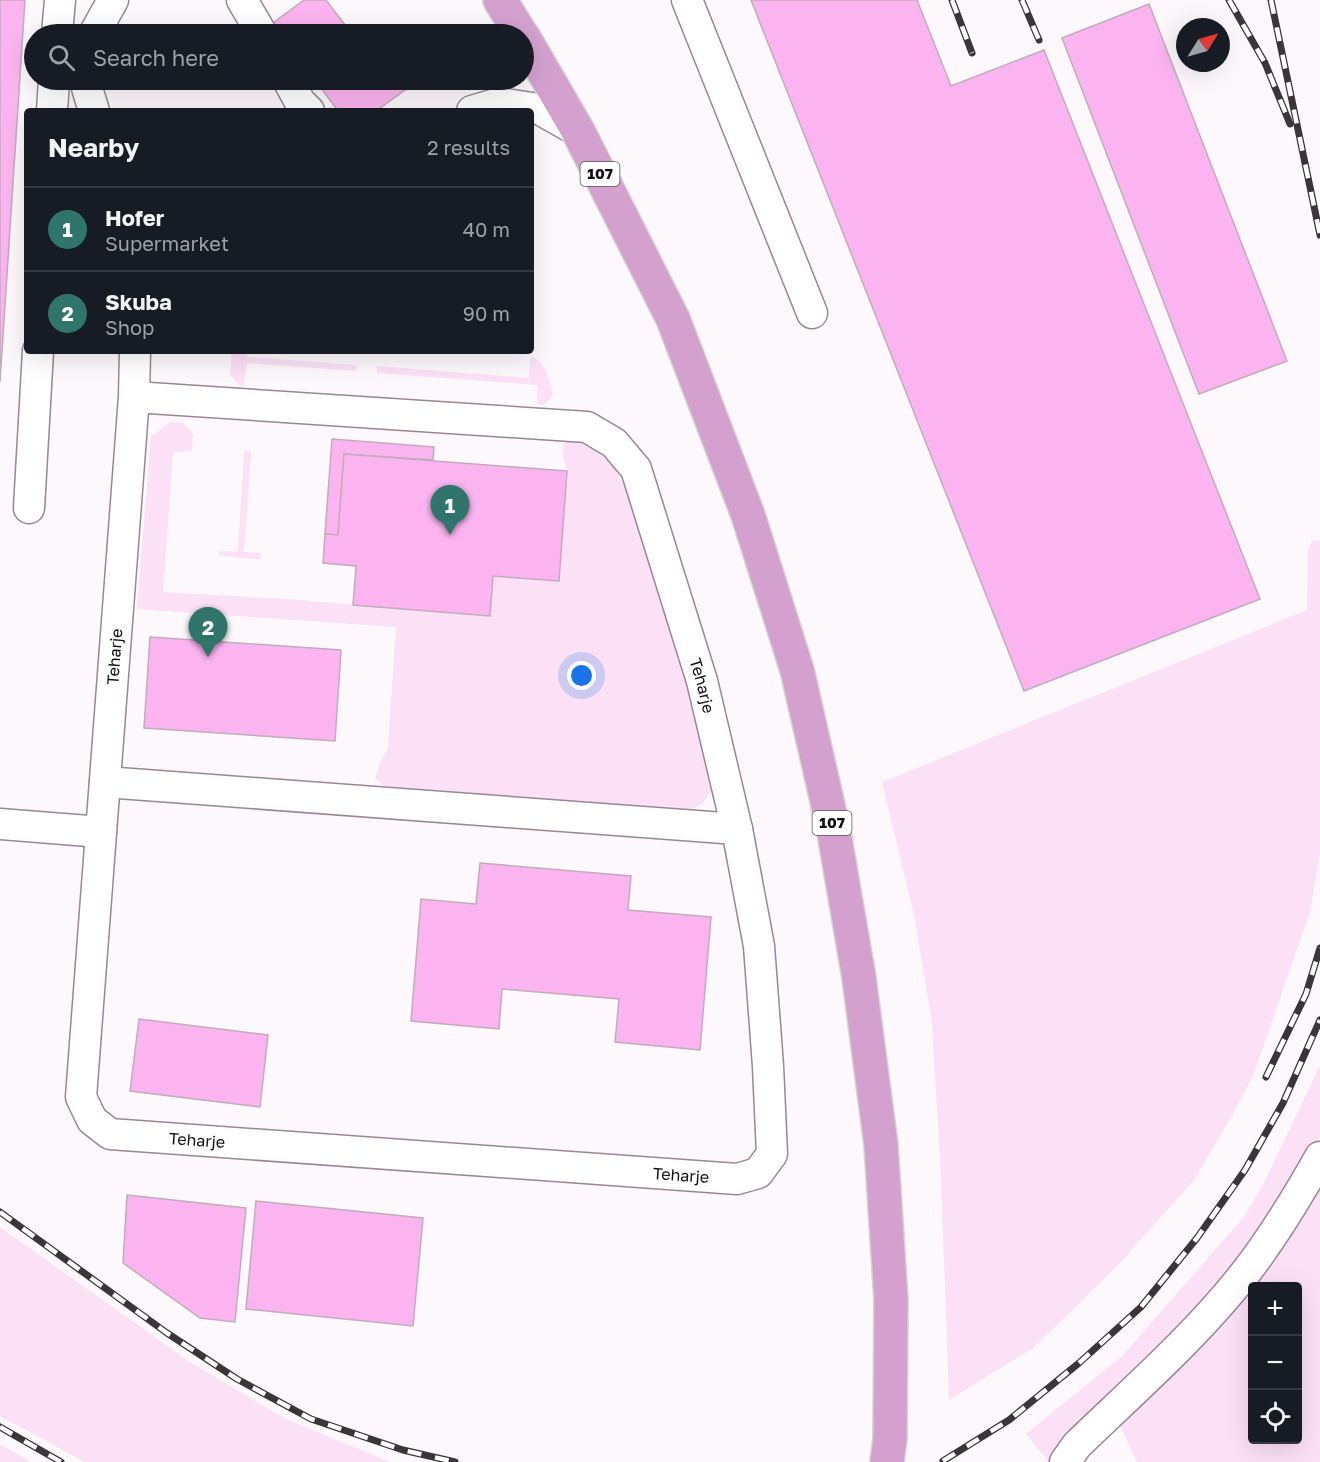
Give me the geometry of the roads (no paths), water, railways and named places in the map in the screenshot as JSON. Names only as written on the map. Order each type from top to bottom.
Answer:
[{"type":"main road","name":"107","points":[[500,0],[515,24]]},
{"type":"main road","name":"107","points":[[534,56],[578,131],[673,319],[747,515],[797,670],[835,838],[859,978],[882,1145],[891,1300],[890,1439],[887,1462]]},
{"type":"street","points":[[58,24],[60,0]]},
{"type":"street","points":[[99,24],[112,0]]},
{"type":"street","points":[[242,0],[256,24]]},
{"type":"street","points":[[687,0],[812,313]]},
{"type":"street","points":[[52,108],[53,90]]},
{"type":"street","points":[[88,90],[93,108]]},
{"type":"street","points":[[293,90],[306,108]]},
{"type":"street","points":[[482,108],[499,103],[532,108]]},
{"type":"street","points":[[534,108],[578,131]]},
{"type":"street","points":[[29,507],[38,354]]},
{"type":"street","name":"Teharje","points":[[134,397],[587,427],[614,443],[636,469],[702,681],[737,829],[759,946],[772,1154],[758,1173],[737,1179],[111,1134],[92,1120],[81,1097],[134,397],[135,354]]},
{"type":"street","points":[[105,782],[737,829]]},
{"type":"street","points":[[0,824],[101,832]]},
{"type":"street","points":[[1065,1462],[1077,1445],[1195,1331],[1247,1272],[1320,1157]]},
{"type":"railway","points":[[952,0],[972,53]]},
{"type":"railway","points":[[1022,0],[1039,40]]},
{"type":"railway","points":[[1229,0],[1265,63],[1290,124]]},
{"type":"railway","points":[[1271,0],[1320,235]]},
{"type":"railway","points":[[1266,1077],[1306,994],[1320,948]]},
{"type":"railway","points":[[943,1461],[1009,1420],[1079,1363],[1141,1307],[1197,1238],[1245,1170],[1283,1103],[1320,1020]]},
{"type":"railway","points":[[0,1212],[167,1333],[237,1379],[311,1419],[403,1450],[455,1462]]},
{"type":"railway","points":[[0,1427],[61,1462]]},
{"type":"place","name":"Hofer","points":[[450,535]]},
{"type":"place","name":"Skuba","points":[[208,657]]}]
